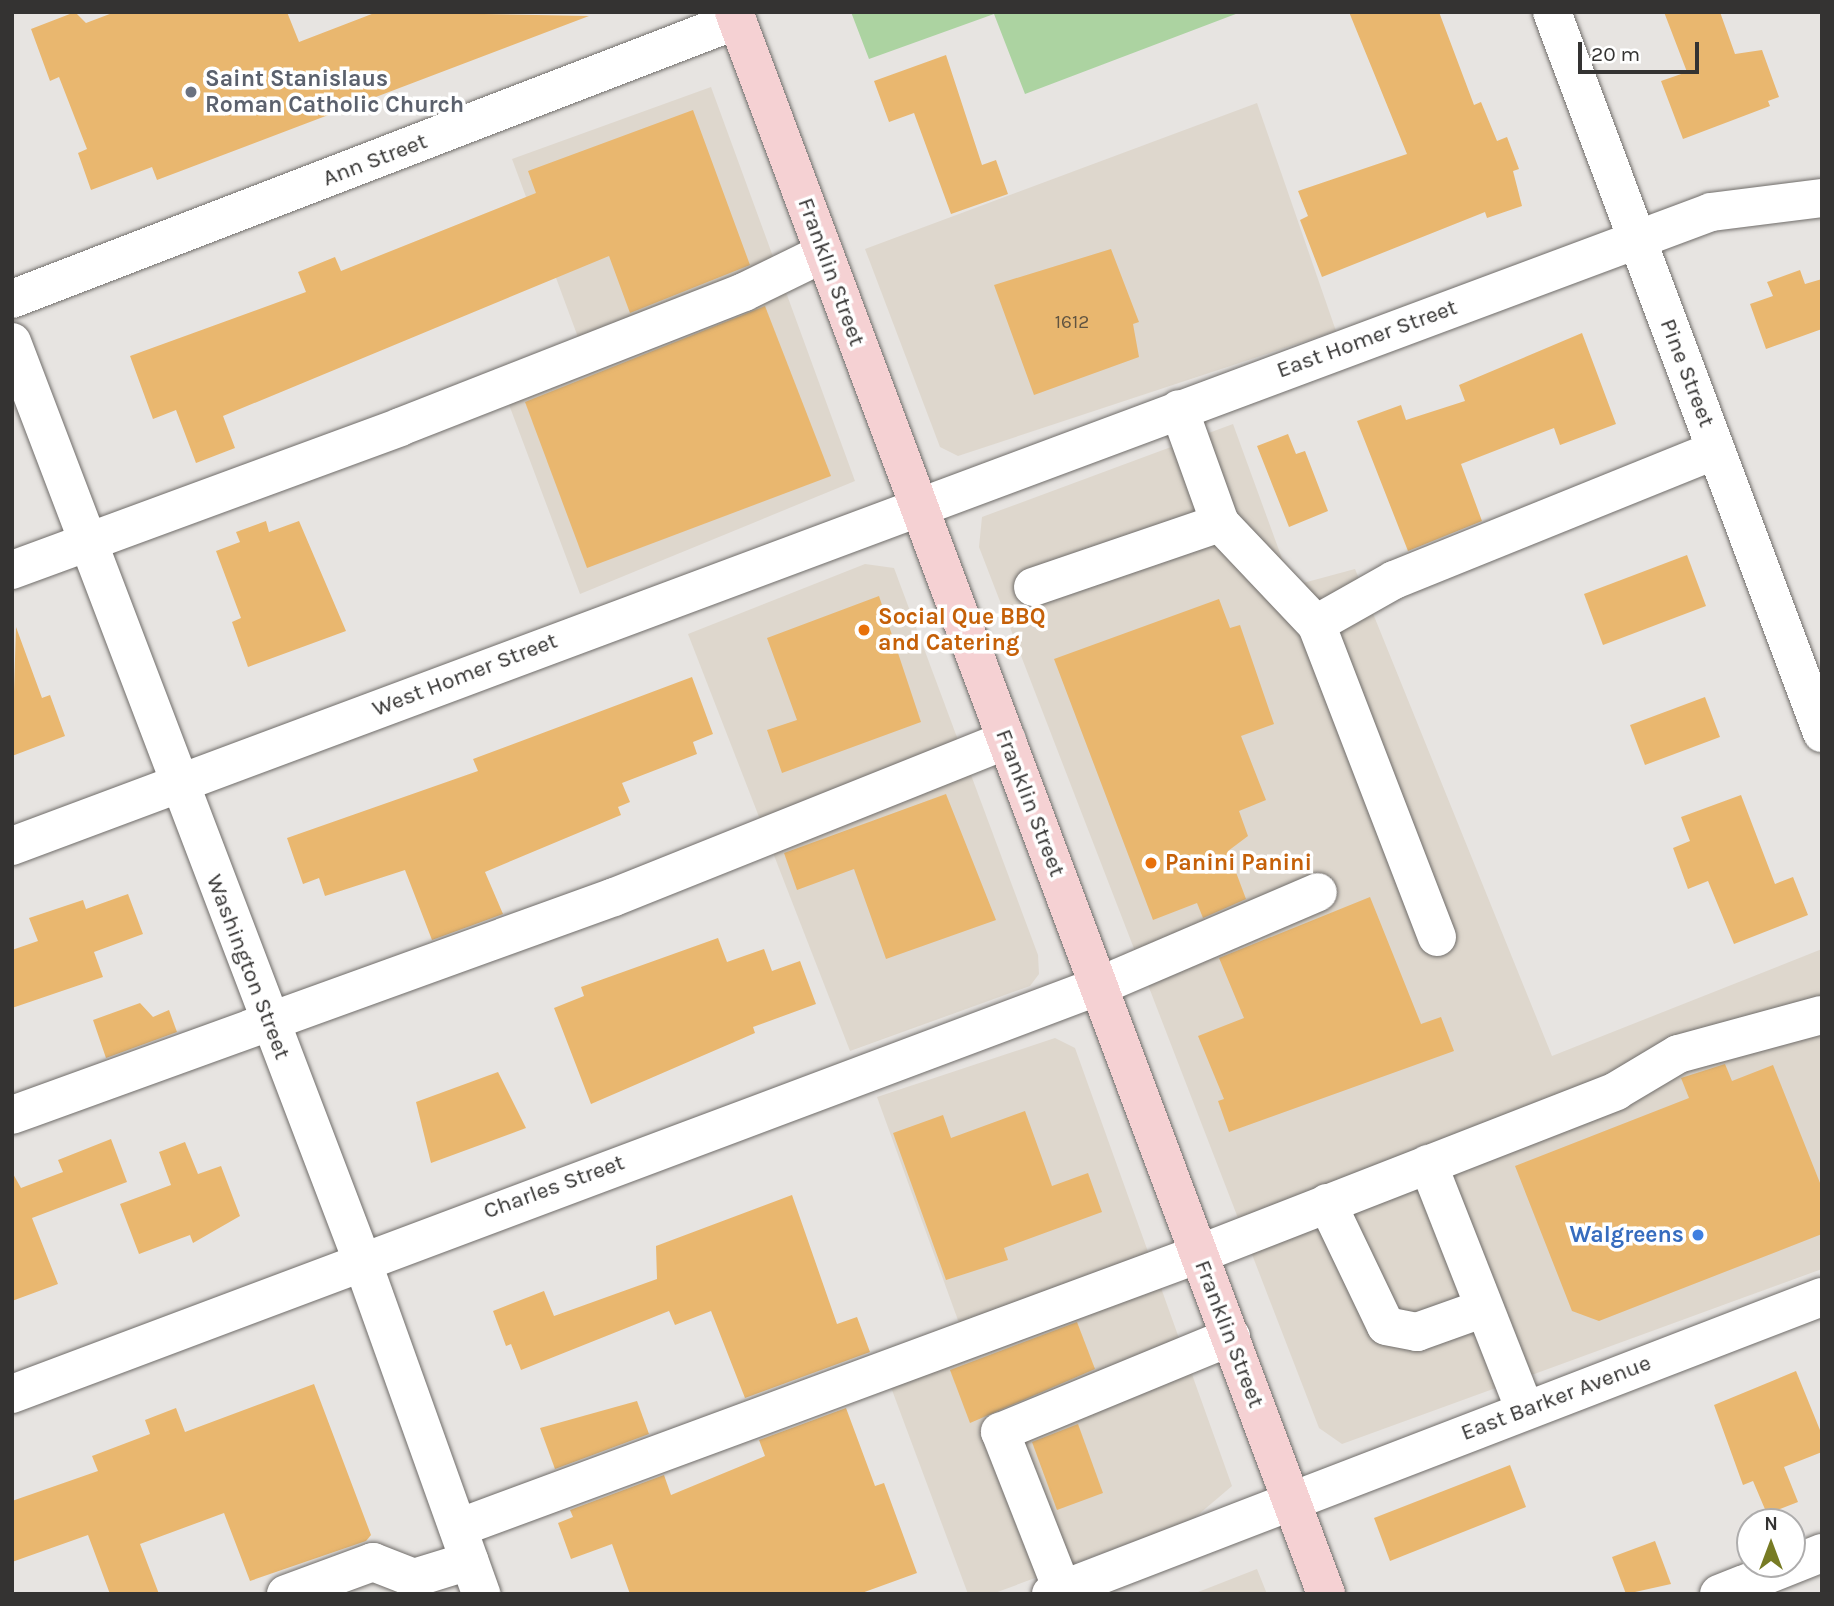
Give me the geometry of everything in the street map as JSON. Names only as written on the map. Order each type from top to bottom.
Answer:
[{"type":"main road","name":"Franklin Street","points":[[735,16],[1326,1594]]},
{"type":"street","name":"Pine Street","points":[[1552,12],[1822,733]]},
{"type":"street","name":"Ann Street","points":[[12,299],[735,16]]},
{"type":"street","name":"East Homer Street","points":[[918,505],[1711,212],[1822,198]]},
{"type":"street","points":[[12,570],[86,540],[400,427],[744,292],[824,253]]},
{"type":"street","name":"Washington Street","points":[[12,341],[176,784],[361,1258],[469,1561]]},
{"type":"street","points":[[1180,409],[1220,523],[1316,624],[1437,937]]},
{"type":"street","points":[[1316,624],[1394,580],[1716,450]]},
{"type":"street","name":"West Homer Street","points":[[12,846],[918,505]]},
{"type":"street","points":[[1033,587],[1220,523]]},
{"type":"street","points":[[12,1115],[270,1026],[1007,740]]},
{"type":"street","name":"Charles Street","points":[[12,1394],[361,1258],[1099,986],[1318,892]]},
{"type":"street","points":[[286,1594],[373,1562],[414,1578],[469,1561],[1199,1254],[1616,1091],[1678,1054],[1822,1015]]},
{"type":"street","points":[[1428,1164],[1525,1410]]},
{"type":"street","points":[[1327,1203],[1386,1326],[1417,1332],[1485,1308]]},
{"type":"street","name":"East Barker Avenue","points":[[1056,1592],[1822,1297]]},
{"type":"street","points":[[1056,1592],[1000,1432],[1231,1337]]},
{"type":"street","points":[[1719,1594],[1822,1553]]},
{"type":"shaded area","points":[[711,87],[855,481],[580,594],[496,370],[579,340],[512,159]]},
{"type":"shaded area","points":[[1257,103],[1336,331],[958,456],[940,447],[865,249]]},
{"type":"shaded area","points":[[1233,424],[1292,586],[1355,569],[1552,1056],[1822,949],[1822,1269],[1342,1444],[1319,1428],[979,547],[982,517]]},
{"type":"shaded area","points":[[865,564],[894,568],[1038,955],[1039,974],[1030,986],[850,1051],[688,634]]},
{"type":"shaded area","points":[[1055,1038],[1075,1048],[1232,1486],[1192,1520],[992,1594],[968,1594],[889,1382],[959,1323],[877,1097]]},
{"type":"shaded area","points":[[1257,1569],[1267,1594],[1193,1594]]},
{"type":"green space","points":[[851,12],[1241,12],[1025,94],[994,14],[869,59]]},
{"type":"building","name":"Saint Stanislaus Roman Catholic Church","points":[[75,12],[86,23],[115,12],[287,12],[299,42],[377,12],[589,16],[157,180],[152,167],[91,190],[78,153],[87,149],[59,77],[50,81],[31,29]]},
{"type":"building","points":[[1349,12],[1439,12],[1474,105],[1481,102],[1497,141],[1507,137],[1519,169],[1513,171],[1522,206],[1487,218],[1485,212],[1322,277],[1300,220],[1308,216],[1298,191],[1407,154]]},
{"type":"building","points":[[1664,12],[1720,12],[1735,54],[1762,50],[1779,97],[1768,101],[1770,106],[1683,139],[1661,81],[1687,72]]},
{"type":"building","points":[[946,55],[982,165],[996,160],[1008,194],[951,214],[914,113],[889,122],[874,81]]},
{"type":"building","points":[[693,110],[750,265],[630,313],[609,256],[223,416],[235,448],[196,463],[176,410],[153,419],[130,356],[306,292],[298,272],[335,257],[341,271],[536,193],[528,171]]},
{"type":"building","points":[[1111,249],[1139,322],[1133,324],[1139,357],[1034,395],[994,285]]},
{"type":"building","points":[[1800,270],[1805,284],[1822,279],[1822,329],[1766,349],[1750,304],[1773,296],[1767,282]]},
{"type":"building","points":[[765,306],[831,476],[587,568],[525,402]]},
{"type":"building","points":[[1582,333],[1616,424],[1560,445],[1554,428],[1461,464],[1482,521],[1408,551],[1357,421],[1401,405],[1406,420],[1465,401],[1459,385]]},
{"type":"building","points":[[1288,434],[1296,454],[1305,451],[1328,511],[1289,527],[1257,446]]},
{"type":"building","points":[[266,521],[269,532],[299,521],[346,631],[248,667],[232,622],[241,618],[216,551],[240,542],[236,532]]},
{"type":"building","points":[[1687,555],[1706,606],[1603,645],[1584,594]]},
{"type":"building","points":[[879,596],[921,722],[782,773],[767,730],[797,720],[767,638]]},
{"type":"building","points":[[1219,599],[1230,628],[1240,625],[1274,724],[1241,736],[1266,800],[1239,811],[1248,836],[1228,851],[1246,899],[1203,918],[1197,903],[1153,920],[1054,659]]},
{"type":"building","points":[[16,627],[42,698],[50,695],[65,736],[12,756]]},
{"type":"building","points":[[692,677],[713,734],[693,742],[697,754],[622,783],[630,802],[618,807],[621,815],[485,872],[503,914],[432,940],[405,870],[325,896],[319,878],[303,884],[287,838],[478,771],[473,759]]},
{"type":"building","points":[[1705,697],[1720,737],[1645,765],[1630,725]]},
{"type":"building","points":[[946,794],[996,920],[886,959],[854,869],[797,890],[784,853]]},
{"type":"building","points":[[1741,795],[1775,884],[1793,877],[1808,915],[1734,944],[1708,881],[1688,889],[1673,848],[1690,841],[1681,817]]},
{"type":"building","points":[[128,894],[143,934],[94,952],[103,977],[12,1008],[12,950],[38,941],[29,918],[83,900],[86,909]]},
{"type":"building","points":[[1370,897],[1421,1024],[1441,1017],[1454,1051],[1229,1132],[1218,1101],[1224,1099],[1198,1036],[1244,1018],[1219,958]]},
{"type":"building","points":[[718,938],[727,962],[764,949],[772,971],[800,961],[816,1004],[753,1027],[755,1033],[591,1104],[554,1008],[584,996],[581,987]]},
{"type":"building","points":[[140,1003],[153,1017],[169,1010],[177,1032],[106,1058],[93,1020]]},
{"type":"building","points":[[1725,1064],[1732,1081],[1773,1065],[1822,1188],[1822,1234],[1599,1321],[1572,1311],[1515,1166],[1689,1098],[1681,1078]]},
{"type":"building","points":[[498,1072],[526,1128],[431,1163],[416,1102]]},
{"type":"building","points":[[1025,1111],[1052,1186],[1088,1173],[1102,1212],[1004,1248],[1008,1260],[946,1280],[893,1133],[943,1115],[951,1138]]},
{"type":"building","points":[[111,1139],[127,1182],[32,1218],[58,1284],[12,1301],[12,1172],[21,1188],[63,1172],[58,1160]]},
{"type":"building","points":[[185,1142],[198,1174],[221,1166],[240,1216],[193,1243],[190,1235],[139,1254],[120,1204],[171,1185],[159,1152]]},
{"type":"building","points":[[792,1195],[837,1324],[857,1317],[870,1352],[745,1398],[711,1311],[675,1325],[669,1311],[521,1370],[511,1344],[506,1346],[493,1311],[544,1291],[554,1316],[657,1279],[656,1246]]},
{"type":"building","points":[[1077,1322],[1095,1369],[970,1423],[950,1370]]},
{"type":"building","points":[[1796,1371],[1822,1435],[1822,1452],[1784,1467],[1798,1502],[1782,1508],[1764,1508],[1753,1481],[1743,1485],[1714,1405]]},
{"type":"building","points":[[314,1384],[371,1535],[366,1541],[250,1581],[224,1513],[140,1544],[159,1594],[110,1594],[88,1535],[12,1562],[12,1501],[98,1471],[92,1456],[150,1434],[145,1420],[176,1408],[185,1432]]},
{"type":"building","points":[[637,1401],[649,1434],[555,1469],[540,1428]]},
{"type":"building","points":[[846,1408],[875,1486],[884,1483],[917,1573],[859,1594],[630,1594],[612,1544],[571,1559],[558,1523],[573,1517],[570,1510],[664,1475],[671,1495],[765,1456],[759,1440]]},
{"type":"building","points":[[1078,1424],[1103,1493],[1057,1510],[1032,1442]]},
{"type":"building","points":[[1510,1465],[1526,1507],[1390,1561],[1374,1518]]},
{"type":"building","points":[[1655,1541],[1671,1584],[1626,1594],[1612,1557]]},
{"type":"place","name":"Saint Stanislaus Roman Catholic Church","points":[[191,92]]},
{"type":"place","name":"Social Que BBQ and Catering","points":[[864,630]]},
{"type":"place","name":"Panini Panini","points":[[1151,863]]},
{"type":"place","name":"Walgreens","points":[[1698,1235]]}]
